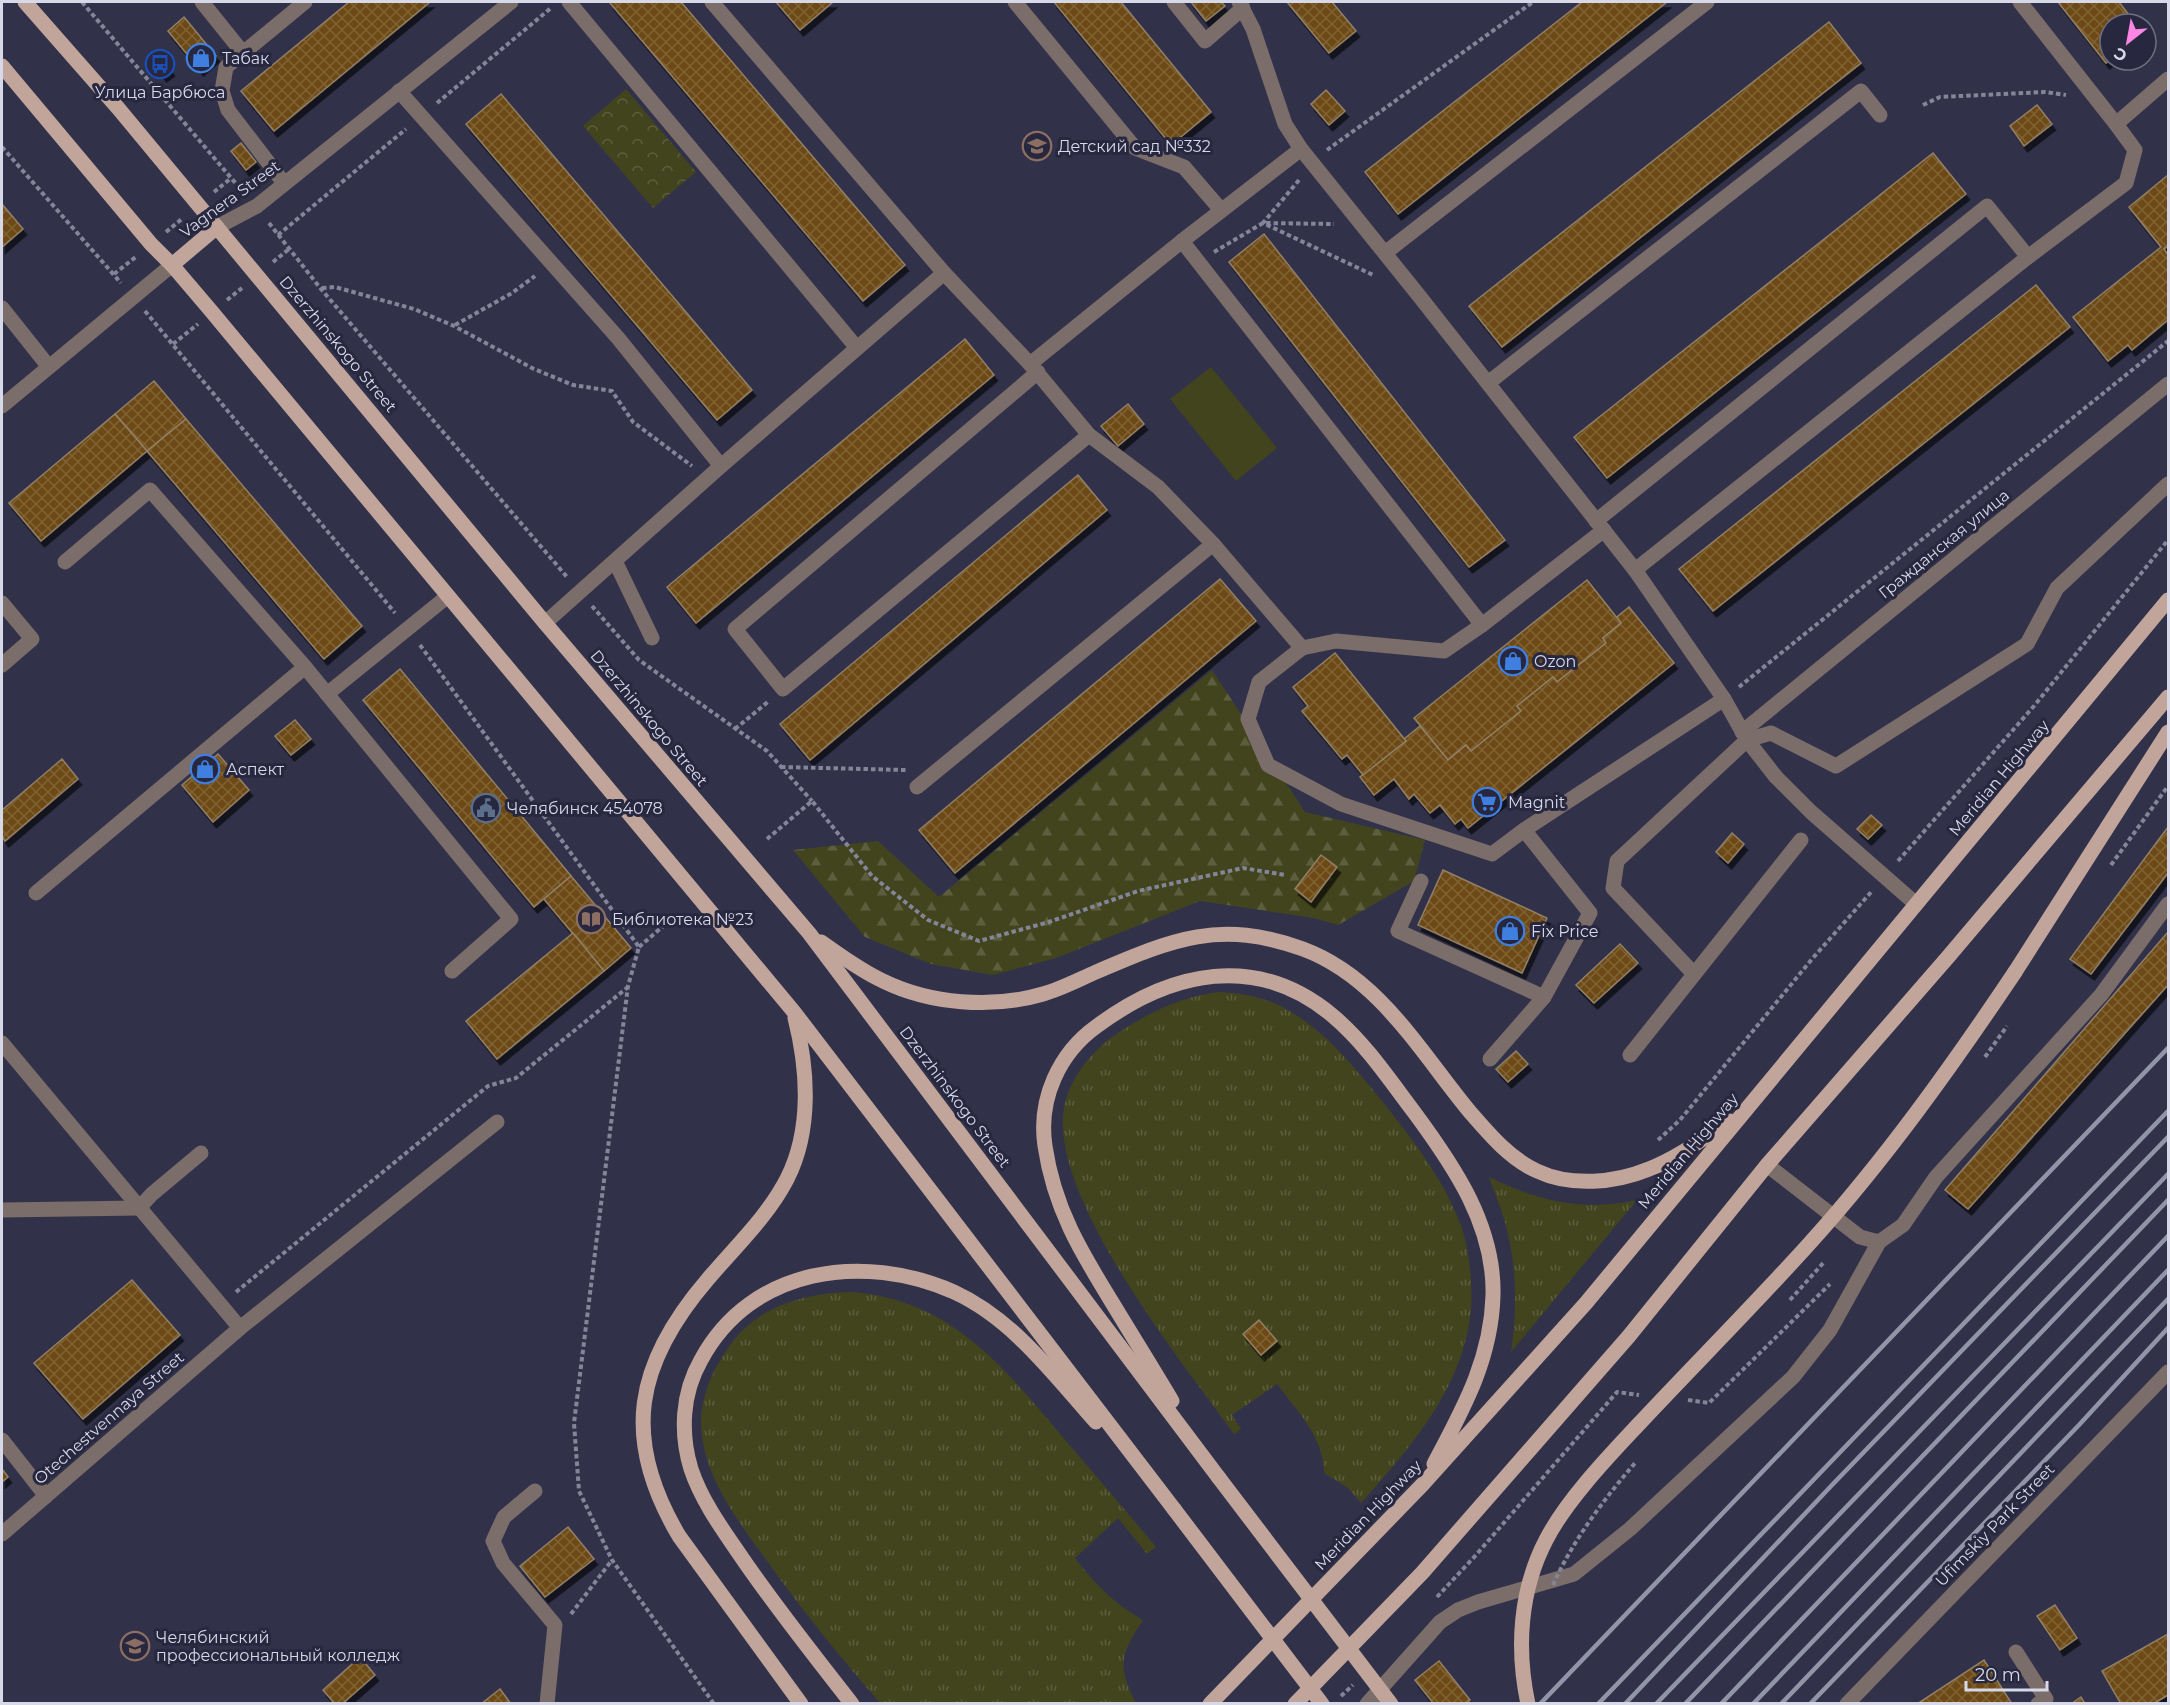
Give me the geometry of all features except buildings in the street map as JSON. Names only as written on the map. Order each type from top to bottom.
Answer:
[{"type":"main road","name":"Dzerzhinskogo Street","points":[[25,2],[258,275],[545,623],[809,933],[1219,1478]]},
{"type":"main road","points":[[2,66],[151,244],[212,312],[794,1012],[1322,1704]]},
{"type":"main road","name":"Vagnera Street","points":[[172,265],[217,227]]},
{"type":"main road","name":"Meridian Highway","points":[[1210,1701],[1424,1484],[1586,1303],[2169,600]]},
{"type":"main road","points":[[1295,1704],[1422,1573],[1629,1336],[1767,1165],[2169,697]]},
{"type":"main road","points":[[1528,1704],[1522,1660],[1523,1613],[1531,1575],[1547,1537],[1607,1458],[1809,1244],[1842,1205],[1949,1066],[2015,972],[2169,732]]},
{"type":"main road","points":[[809,933],[882,981],[935,998],[975,1002],[1007,1001],[1042,994],[1155,947],[1186,938],[1213,934],[1245,935],[1274,940],[1305,950],[1334,964],[1384,1005],[1462,1103],[1499,1145],[1538,1172],[1568,1180],[1614,1179],[1652,1168],[1688,1148],[1743,1112]]},
{"type":"main road","points":[[1391,1704],[1219,1478],[1083,1255],[1060,1210],[1050,1177],[1044,1143],[1044,1111],[1052,1083],[1073,1048],[1091,1030],[1119,1010],[1178,982],[1209,975],[1243,976],[1275,984],[1303,995],[1331,1015],[1358,1040],[1430,1133],[1454,1169],[1472,1201],[1484,1233],[1491,1264],[1493,1294],[1488,1342],[1470,1395],[1424,1484]]},
{"type":"main road","points":[[794,1012],[802,1044],[805,1076],[803,1116],[792,1167],[774,1200],[707,1280],[672,1327],[649,1378],[641,1422],[644,1452],[663,1510],[679,1536],[801,1704]]},
{"type":"main road","points":[[852,1704],[755,1578],[720,1526],[703,1497],[687,1452],[685,1405],[695,1371],[709,1344],[722,1328],[735,1314],[759,1296],[788,1282],[819,1275],[866,1271],[906,1277],[953,1292],[978,1305],[1020,1337],[1174,1509]]},
{"type":"street","points":[[202,2],[243,53]]},
{"type":"street","points":[[284,183],[228,110],[222,91],[226,67],[305,2]]},
{"type":"street","name":"Vagnera Street","points":[[217,227],[257,206],[511,2]]},
{"type":"street","points":[[569,2],[857,348]]},
{"type":"street","points":[[712,2],[944,273],[1034,368],[1089,435],[1158,487],[1214,544],[1302,648]]},
{"type":"street","points":[[1015,2],[1135,147],[1184,167],[1221,210]]},
{"type":"street","points":[[1174,2],[1205,41],[1241,4],[1285,124],[1300,149],[1635,570],[1724,699],[1744,736],[1776,777],[1811,812],[1917,904]]},
{"type":"street","points":[[1385,253],[1707,2]]},
{"type":"street","points":[[1635,570],[2028,257],[2126,183],[2135,150],[2020,2]]},
{"type":"street","points":[[2116,124],[2169,79]]},
{"type":"street","points":[[399,91],[618,338],[722,466]]},
{"type":"street","points":[[1488,383],[1861,91],[1880,115]]},
{"type":"street","points":[[1089,435],[783,689],[735,630],[1182,241],[1300,149]]},
{"type":"street","points":[[1724,699],[1524,830],[1492,854],[1341,804],[1268,765],[1248,719],[1259,682],[1302,648],[1336,641],[1444,651],[1482,625],[1987,206],[2028,257]]},
{"type":"street","points":[[1182,241],[1482,625]]},
{"type":"street","name":"Vagnera Street","points":[[2,406],[172,265]]},
{"type":"street","points":[[545,623],[944,273]]},
{"type":"street","points":[[2,309],[49,367]]},
{"type":"street","name":"Гражданская улица","points":[[1694,974],[1613,888],[1617,861],[1744,736],[2169,384]]},
{"type":"street","points":[[1744,736],[1771,733],[1836,766],[2027,644],[2057,588],[2169,484]]},
{"type":"street","points":[[65,562],[150,490],[305,667],[511,919],[452,971]]},
{"type":"street","points":[[917,787],[1214,544]]},
{"type":"street","points":[[615,561],[652,638]]},
{"type":"street","points":[[327,694],[448,596]]},
{"type":"street","points":[[2,603],[32,639],[2,665]]},
{"type":"street","points":[[36,893],[305,667]]},
{"type":"street","points":[[1490,1059],[1544,997],[1590,913],[1524,830]]},
{"type":"street","points":[[1630,1055],[1801,840]]},
{"type":"street","points":[[1421,881],[1398,931],[1544,997]]},
{"type":"street","points":[[1367,1704],[1440,1622],[1458,1610],[1574,1574],[1630,1528],[1793,1377],[1830,1330],[1879,1242],[1903,1225],[1936,1177],[2101,995],[2169,904]]},
{"type":"street","points":[[2,1043],[240,1328]]},
{"type":"street","name":"Otechestvennaya Street","points":[[2,1534],[240,1328],[497,1122]]},
{"type":"street","points":[[2,1210],[139,1208],[152,1194],[201,1153]]},
{"type":"street","points":[[1767,1165],[1860,1237],[1879,1242]]},
{"type":"street","name":"Ufimskiy Park Street","points":[[1847,1704],[2169,1372]]},
{"type":"street","points":[[2,1440],[46,1496]]},
{"type":"street","points":[[535,1491],[504,1517],[493,1541],[503,1563],[555,1625],[547,1704]]},
{"type":"street","points":[[2016,1652],[2046,1699],[2038,1704]]},
{"type":"path","points":[[82,2],[230,179],[257,206],[321,288],[639,660],[767,751],[812,801],[872,876],[928,920],[979,941],[1049,922],[1138,891],[1243,868],[1285,875]]},
{"type":"path","points":[[1198,261],[1263,224],[1322,153],[1533,2]]},
{"type":"path","points":[[1923,105],[1940,97],[2045,92],[2097,99]]},
{"type":"path","points":[[2,147],[114,274],[408,628],[639,947]]},
{"type":"path","points":[[114,274],[230,179]]},
{"type":"path","points":[[1263,224],[1361,224]]},
{"type":"path","points":[[1263,224],[1378,277]]},
{"type":"path","points":[[173,344],[289,249]]},
{"type":"path","points":[[454,326],[512,293],[553,264]]},
{"type":"path","points":[[321,288],[335,287],[414,309],[454,326],[534,369],[573,385],[612,391],[633,422],[708,478]]},
{"type":"path","points":[[1724,699],[2169,341]]},
{"type":"path","points":[[1654,1144],[1680,1120],[1812,959],[2034,706],[2169,540]]},
{"type":"path","points":[[735,729],[783,689]]},
{"type":"path","points":[[781,767],[937,771]]},
{"type":"path","points":[[2107,871],[2169,786]]},
{"type":"path","points":[[767,839],[812,801]]},
{"type":"path","points":[[676,915],[639,947],[628,986],[574,1423],[579,1491],[612,1560],[714,1704]]},
{"type":"path","points":[[221,1305],[488,1086],[516,1078],[628,986]]},
{"type":"path","points":[[1979,1065],[2010,1021]]},
{"type":"path","points":[[1788,1302],[1832,1254]]},
{"type":"path","points":[[1685,1408],[1701,1391]]},
{"type":"path","points":[[1551,1592],[1567,1556],[1595,1513],[1640,1456]]},
{"type":"path","points":[[565,1622],[612,1560]]},
{"type":"green space","points":[[626,89],[696,172],[653,208],[583,126]]},
{"type":"green space","points":[[1211,367],[1277,448],[1236,481],[1170,399]]},
{"type":"green space","points":[[1212,670],[1305,812],[1425,840],[1414,881],[1338,925],[1314,918],[1200,901],[1056,958],[993,975],[931,964],[865,937],[793,850],[878,841],[939,897]]},
{"type":"green space","points":[[1219,992],[1253,996],[1276,1004],[1313,1027],[1338,1050],[1382,1101],[1426,1159],[1445,1190],[1463,1232],[1470,1266],[1471,1309],[1458,1364],[1446,1390],[1416,1438],[1361,1503],[1348,1488],[1324,1473],[1323,1460],[1314,1436],[1277,1384],[1232,1415],[1241,1429],[1234,1434],[1124,1278],[1098,1232],[1077,1187],[1065,1145],[1064,1108],[1067,1097],[1082,1067],[1098,1050],[1127,1027],[1164,1007],[1191,997]]},
{"type":"green space","points":[[1489,1177],[1525,1192],[1561,1202],[1598,1205],[1637,1200],[1511,1352],[1515,1306],[1513,1261],[1505,1223]]},
{"type":"green space","points":[[852,1292],[886,1297],[917,1308],[945,1322],[971,1340],[1018,1385],[1156,1547],[1147,1554],[1118,1518],[1075,1558],[1106,1593],[1143,1620],[1130,1643],[1124,1661],[1126,1679],[1136,1703],[880,1703],[836,1651],[745,1530],[715,1479],[703,1442],[701,1423],[705,1394],[716,1367],[737,1336],[765,1313],[781,1305],[816,1295]]},
{"type":"railway","points":[[1540,1704],[2168,1048]]},
{"type":"railway","points":[[1598,1704],[2168,1111]]},
{"type":"railway","points":[[1625,1704],[1833,1484],[2168,1137]]},
{"type":"railway","points":[[1656,1704],[2168,1174]]},
{"type":"railway","points":[[1685,1704],[2168,1200]]},
{"type":"railway","points":[[1721,1704],[2168,1236]]},
{"type":"railway","points":[[1753,1704],[2168,1270]]},
{"type":"railway","points":[[1781,1704],[2168,1299]]},
{"type":"railway","points":[[1810,1704],[2079,1425],[2168,1328]]},
{"type":"place","name":"Табак","points":[[201,58]]},
{"type":"place","name":"Улица Барбюса","points":[[160,64]]},
{"type":"place","name":"Детский cад №332","points":[[1037,146]]},
{"type":"place","name":"Ozon","points":[[1513,661]]},
{"type":"place","name":"Аспект","points":[[205,769]]},
{"type":"place","name":"Magnit","points":[[1487,802]]},
{"type":"place","name":"Челябинск 454078","points":[[486,808]]},
{"type":"place","name":"Библиотека №23","points":[[591,919]]},
{"type":"place","name":"Fix Price","points":[[1510,931]]},
{"type":"place","name":"Челябинский профессиональный колледж","points":[[135,1646]]}]
